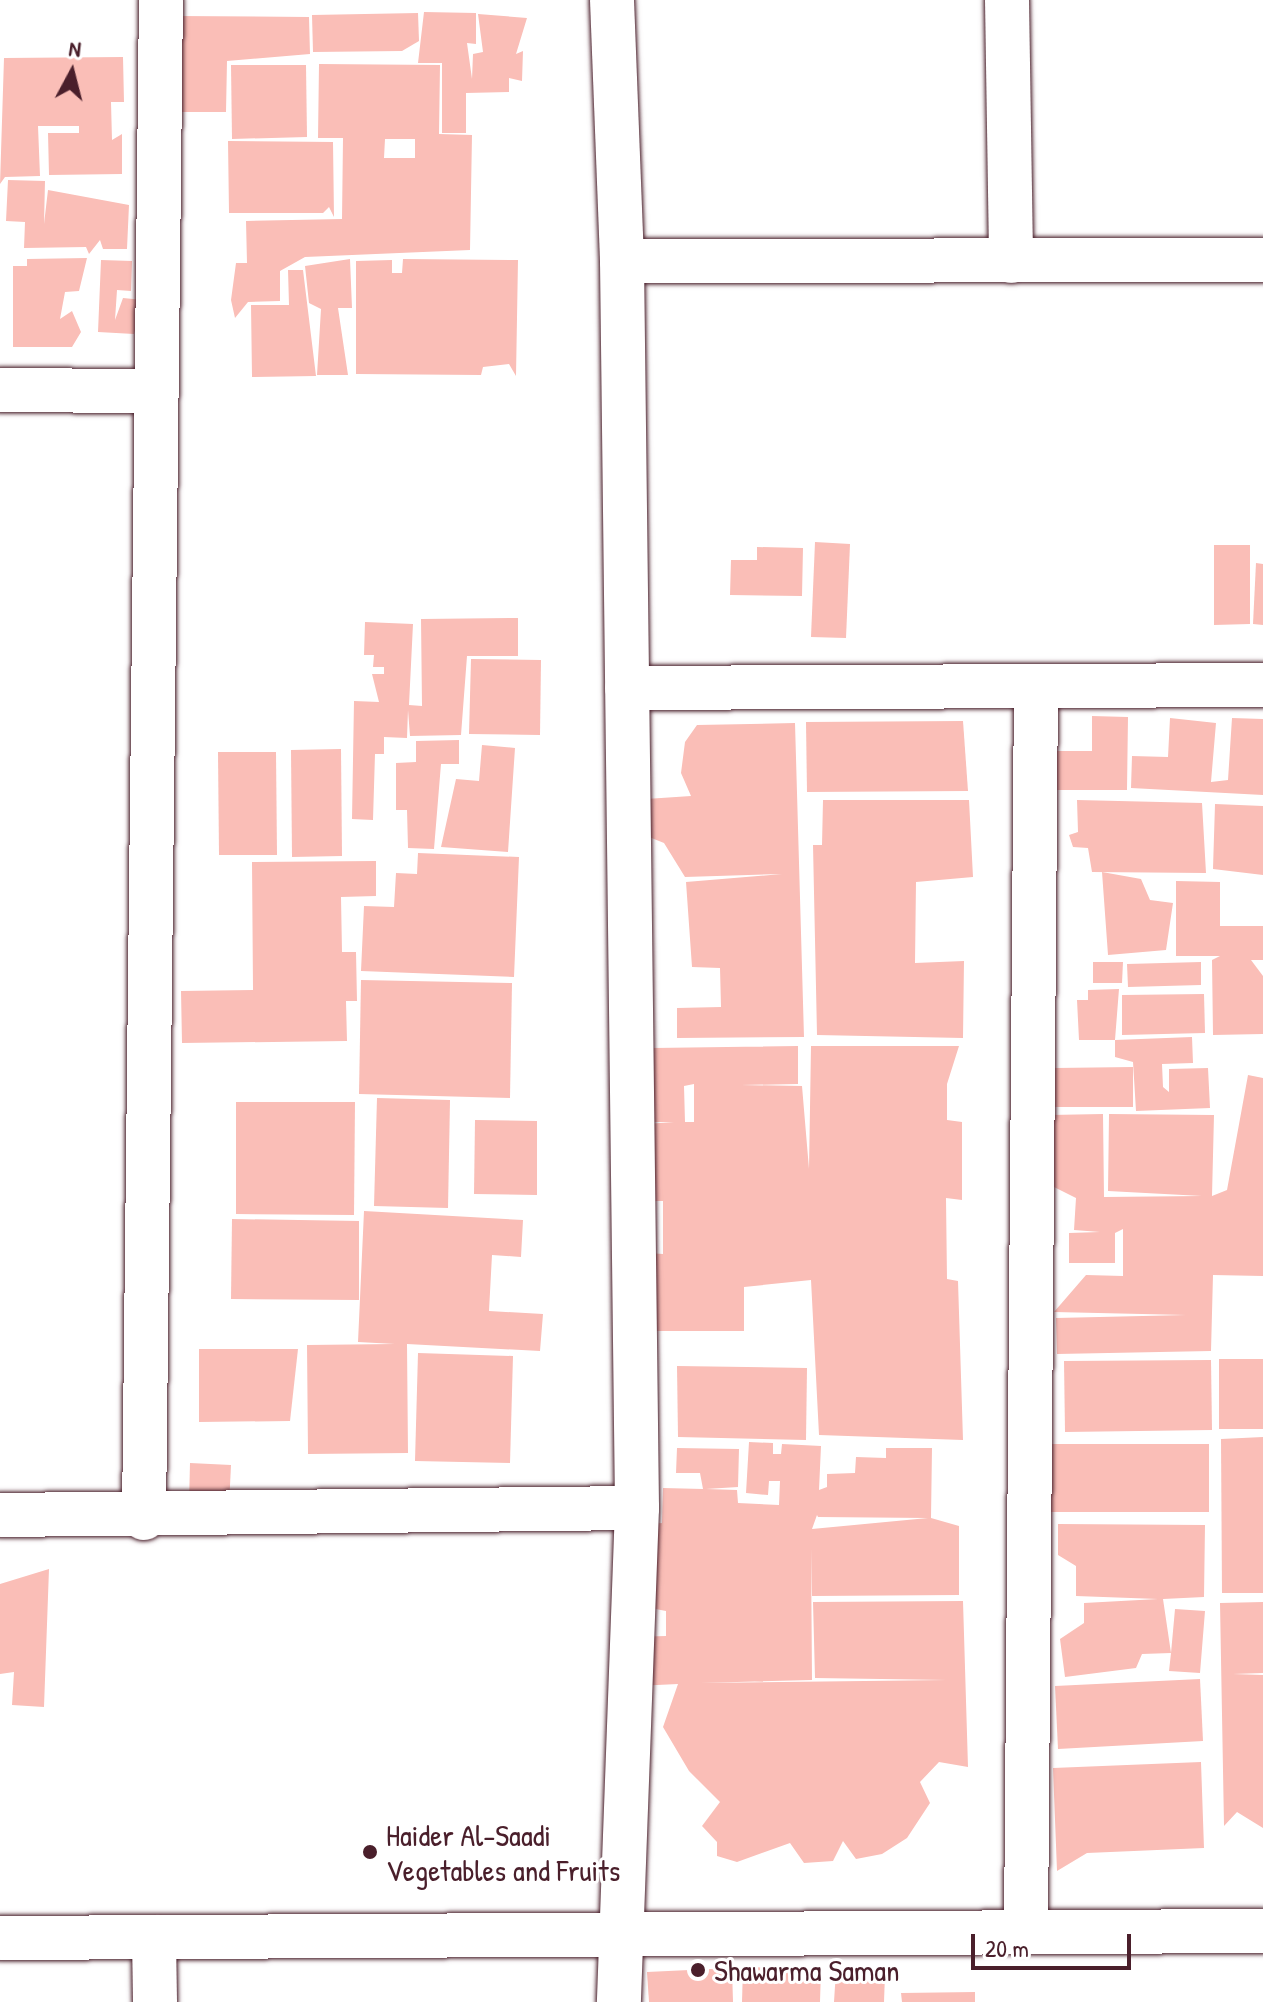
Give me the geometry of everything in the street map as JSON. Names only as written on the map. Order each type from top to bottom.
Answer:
[{"type":"street","points":[[144,1518],[161,0]]},
{"type":"street","points":[[612,0],[622,261],[637,1508],[617,1935],[619,2002]]},
{"type":"street","points":[[1007,0],[1011,261]]},
{"type":"street","points":[[622,261],[1263,260]]},
{"type":"street","points":[[0,390],[157,391]]},
{"type":"street","points":[[627,688],[1263,685]]},
{"type":"street","points":[[1026,1932],[1036,686]]},
{"type":"street","points":[[0,1515],[144,1518],[637,1508]]},
{"type":"street","points":[[0,1938],[1263,1931]]},
{"type":"street","points":[[154,1937],[155,2002]]},
{"type":"building","points":[[424,12],[476,13],[476,44],[467,43],[472,79],[473,54],[483,52],[478,14],[527,18],[516,54],[523,51],[522,81],[509,78],[509,92],[466,93],[466,133],[442,133],[442,63],[418,63]]},
{"type":"building","points":[[418,13],[419,41],[402,51],[313,52],[312,15]]},
{"type":"building","points":[[176,16],[309,17],[310,54],[227,61],[226,112],[175,112]]},
{"type":"building","points":[[123,57],[124,102],[111,102],[112,140],[122,134],[122,174],[49,175],[48,133],[79,133],[79,126],[38,126],[40,176],[5,177],[0,184],[4,58]]},
{"type":"building","points":[[319,64],[440,65],[439,134],[472,135],[470,250],[305,257],[280,271],[280,301],[248,302],[235,318],[231,300],[236,263],[247,263],[246,221],[342,219],[343,138],[318,138]],"holes":[[[385,139],[415,139],[415,158],[384,158]]]},
{"type":"building","points":[[231,65],[306,65],[307,137],[232,139]]},
{"type":"building","points":[[228,141],[333,142],[334,217],[329,207],[323,213],[229,213]]},
{"type":"building","points":[[8,180],[45,181],[44,224],[48,190],[129,205],[127,249],[103,249],[100,240],[89,254],[86,247],[24,248],[25,222],[6,221]]},
{"type":"building","points":[[87,258],[79,291],[65,292],[60,319],[72,311],[81,332],[72,347],[13,347],[13,266],[27,266],[27,259]]},
{"type":"building","points":[[350,259],[352,308],[338,308],[348,375],[317,375],[321,309],[309,303],[305,266]]},
{"type":"building","points":[[403,259],[518,260],[516,376],[509,364],[483,367],[481,375],[356,374],[356,261],[392,260],[392,273],[402,273]]},
{"type":"building","points":[[101,260],[132,261],[131,291],[117,290],[115,320],[123,298],[143,300],[134,334],[98,332]]},
{"type":"building","points":[[288,270],[303,270],[316,376],[252,377],[251,305],[289,305]]},
{"type":"building","points":[[815,542],[850,544],[846,638],[811,637]]},
{"type":"building","points":[[1214,545],[1250,545],[1250,624],[1214,625]]},
{"type":"building","points":[[757,547],[803,548],[802,596],[730,595],[731,560],[757,560]]},
{"type":"building","points":[[1256,563],[1263,564],[1263,625],[1253,624]]},
{"type":"building","points":[[518,618],[518,656],[467,656],[461,735],[410,736],[408,710],[407,738],[384,737],[384,754],[375,754],[373,820],[352,819],[354,701],[379,702],[372,674],[384,674],[384,667],[373,667],[374,655],[364,655],[365,622],[413,624],[409,705],[422,706],[421,619]]},
{"type":"building","points":[[471,659],[541,660],[540,735],[469,734]]},
{"type":"building","points":[[1092,716],[1128,717],[1127,790],[1053,790],[1053,751],[1092,751]]},
{"type":"building","points":[[1170,718],[1216,723],[1211,782],[1228,780],[1232,718],[1263,719],[1263,795],[1131,788],[1132,756],[1168,757]]},
{"type":"building","points":[[963,721],[968,791],[807,792],[806,722]]},
{"type":"building","points":[[795,723],[804,1037],[677,1038],[677,1008],[721,1007],[720,968],[692,967],[686,882],[782,874],[685,877],[664,843],[649,837],[646,799],[691,796],[681,773],[685,742],[697,725]]},
{"type":"building","points":[[459,740],[459,764],[441,764],[434,849],[408,848],[407,810],[396,810],[396,763],[416,762],[416,741]]},
{"type":"building","points":[[482,745],[515,748],[508,852],[441,847],[456,779],[479,781]]},
{"type":"building","points":[[341,749],[342,856],[292,857],[291,750]]},
{"type":"building","points":[[218,752],[276,752],[277,855],[219,855]]},
{"type":"building","points":[[823,800],[969,800],[973,877],[916,882],[915,963],[964,961],[963,1038],[817,1035],[813,845],[822,845]]},
{"type":"building","points":[[1077,800],[1202,803],[1206,873],[1092,872],[1088,848],[1073,847],[1069,835],[1078,832]]},
{"type":"building","points":[[1215,804],[1263,806],[1263,875],[1213,869]]},
{"type":"building","points":[[418,853],[519,857],[514,977],[361,971],[364,906],[394,907],[396,873],[417,874]]},
{"type":"building","points":[[376,861],[376,896],[341,897],[342,952],[356,952],[357,1001],[346,1001],[347,1041],[182,1043],[181,991],[253,990],[252,862]]},
{"type":"building","points":[[1102,872],[1141,879],[1150,900],[1173,903],[1166,950],[1108,955]]},
{"type":"building","points":[[1176,881],[1220,882],[1220,926],[1263,926],[1263,960],[1251,960],[1263,976],[1263,1034],[1213,1035],[1212,960],[1220,956],[1176,956]]},
{"type":"building","points":[[1093,962],[1123,962],[1122,983],[1093,983]]},
{"type":"building","points":[[1201,962],[1201,985],[1128,987],[1127,964]]},
{"type":"building","points":[[361,980],[512,983],[510,1098],[359,1094]]},
{"type":"building","points":[[1119,989],[1115,1040],[1079,1040],[1077,1000],[1088,1000],[1088,990]]},
{"type":"building","points":[[1204,994],[1205,1033],[1122,1035],[1122,995]]},
{"type":"building","points":[[1192,1037],[1193,1063],[1162,1064],[1163,1087],[1169,1092],[1169,1069],[1208,1068],[1210,1108],[1136,1111],[1133,1062],[1115,1057],[1115,1040]]},
{"type":"building","points":[[798,1046],[798,1084],[741,1085],[802,1086],[809,1169],[811,1046],[959,1046],[947,1084],[947,1120],[962,1122],[962,1200],[946,1198],[947,1279],[958,1281],[963,1440],[819,1435],[811,1280],[744,1287],[744,1331],[648,1331],[648,1253],[663,1254],[663,1201],[649,1201],[646,1124],[674,1122],[641,1122],[653,1048]],"holes":[[[694,1084],[694,1122],[685,1122],[684,1086]]]},
{"type":"building","points":[[1133,1067],[1133,1107],[1055,1107],[1055,1068]]},
{"type":"building","points":[[1248,1075],[1263,1078],[1263,1276],[1213,1275],[1211,1351],[1057,1354],[1056,1318],[1186,1315],[1054,1312],[1086,1275],[1123,1276],[1123,1229],[1115,1233],[1115,1263],[1069,1263],[1069,1233],[1100,1232],[1074,1230],[1076,1198],[1052,1186],[1050,1115],[1103,1114],[1104,1197],[1202,1196],[1108,1191],[1109,1114],[1214,1115],[1212,1196],[1227,1190]]},
{"type":"building","points":[[377,1098],[450,1100],[448,1208],[374,1206]]},
{"type":"building","points":[[236,1102],[355,1102],[354,1215],[236,1214]]},
{"type":"building","points":[[475,1120],[537,1121],[537,1195],[474,1194]]},
{"type":"building","points":[[364,1211],[523,1220],[521,1257],[492,1255],[489,1311],[543,1314],[540,1351],[407,1344],[408,1453],[308,1454],[307,1345],[395,1344],[358,1342]]},
{"type":"building","points":[[232,1219],[359,1221],[359,1300],[231,1299]]},
{"type":"building","points":[[199,1349],[298,1349],[290,1421],[199,1422]]},
{"type":"building","points":[[418,1353],[513,1356],[510,1463],[415,1461]]},
{"type":"building","points":[[1219,1359],[1263,1359],[1263,1429],[1219,1429]]},
{"type":"building","points":[[1211,1360],[1212,1430],[1065,1432],[1064,1361]]},
{"type":"building","points":[[677,1366],[807,1368],[806,1440],[678,1437]]},
{"type":"building","points":[[1263,1437],[1263,1593],[1222,1593],[1221,1439]]},
{"type":"building","points":[[749,1442],[773,1443],[773,1454],[781,1454],[782,1444],[821,1446],[819,1490],[827,1487],[827,1474],[855,1473],[856,1457],[886,1458],[886,1448],[932,1448],[931,1518],[959,1526],[959,1595],[812,1596],[811,1548],[812,1680],[700,1683],[947,1680],[815,1678],[813,1602],[963,1601],[968,1767],[939,1762],[920,1782],[930,1803],[907,1838],[882,1854],[856,1859],[843,1841],[833,1861],[804,1863],[790,1843],[737,1862],[717,1856],[717,1842],[702,1826],[720,1802],[689,1771],[663,1727],[678,1684],[636,1686],[633,1637],[666,1636],[666,1611],[640,1606],[649,1524],[662,1523],[663,1488],[703,1489],[700,1473],[676,1473],[677,1448],[739,1449],[738,1487],[706,1489],[737,1490],[738,1503],[779,1505],[780,1481],[769,1481],[768,1495],[746,1493]],"holes":[[[818,1517],[928,1518],[812,1529]]]},
{"type":"building","points":[[1050,1444],[1209,1444],[1209,1512],[1049,1512]]},
{"type":"building","points":[[190,1463],[231,1465],[229,1506],[189,1504]]},
{"type":"building","points":[[1058,1524],[1205,1525],[1204,1597],[1163,1599],[1171,1653],[1142,1654],[1136,1668],[1065,1677],[1060,1639],[1084,1623],[1084,1603],[1158,1599],[1076,1596],[1076,1566],[1058,1555]]},
{"type":"building","points":[[49,1569],[44,1707],[12,1705],[14,1672],[0,1674],[0,1584]]},
{"type":"building","points":[[1263,1602],[1263,1673],[1233,1674],[1263,1675],[1263,1828],[1237,1812],[1224,1826],[1220,1603]]},
{"type":"building","points":[[1175,1609],[1205,1611],[1200,1673],[1169,1671]]},
{"type":"building","points":[[1200,1679],[1203,1741],[1058,1749],[1055,1686]]},
{"type":"building","points":[[1201,1762],[1204,1848],[1087,1853],[1057,1871],[1053,1768]]},
{"type":"building","points":[[743,1967],[821,1969],[820,2002],[742,2002]]},
{"type":"building","points":[[732,1968],[733,2002],[649,2002],[647,1972]]},
{"type":"building","points":[[836,1971],[885,1974],[884,2002],[834,2002]]},
{"type":"building","points":[[975,1992],[975,2002],[902,2002],[901,1993]]},
{"type":"place","name":"Haider Al-Saadi Vegetables and Fruits","points":[[370,1852]]},
{"type":"place","name":"Shawarma Saman","points":[[698,1970]]}]
